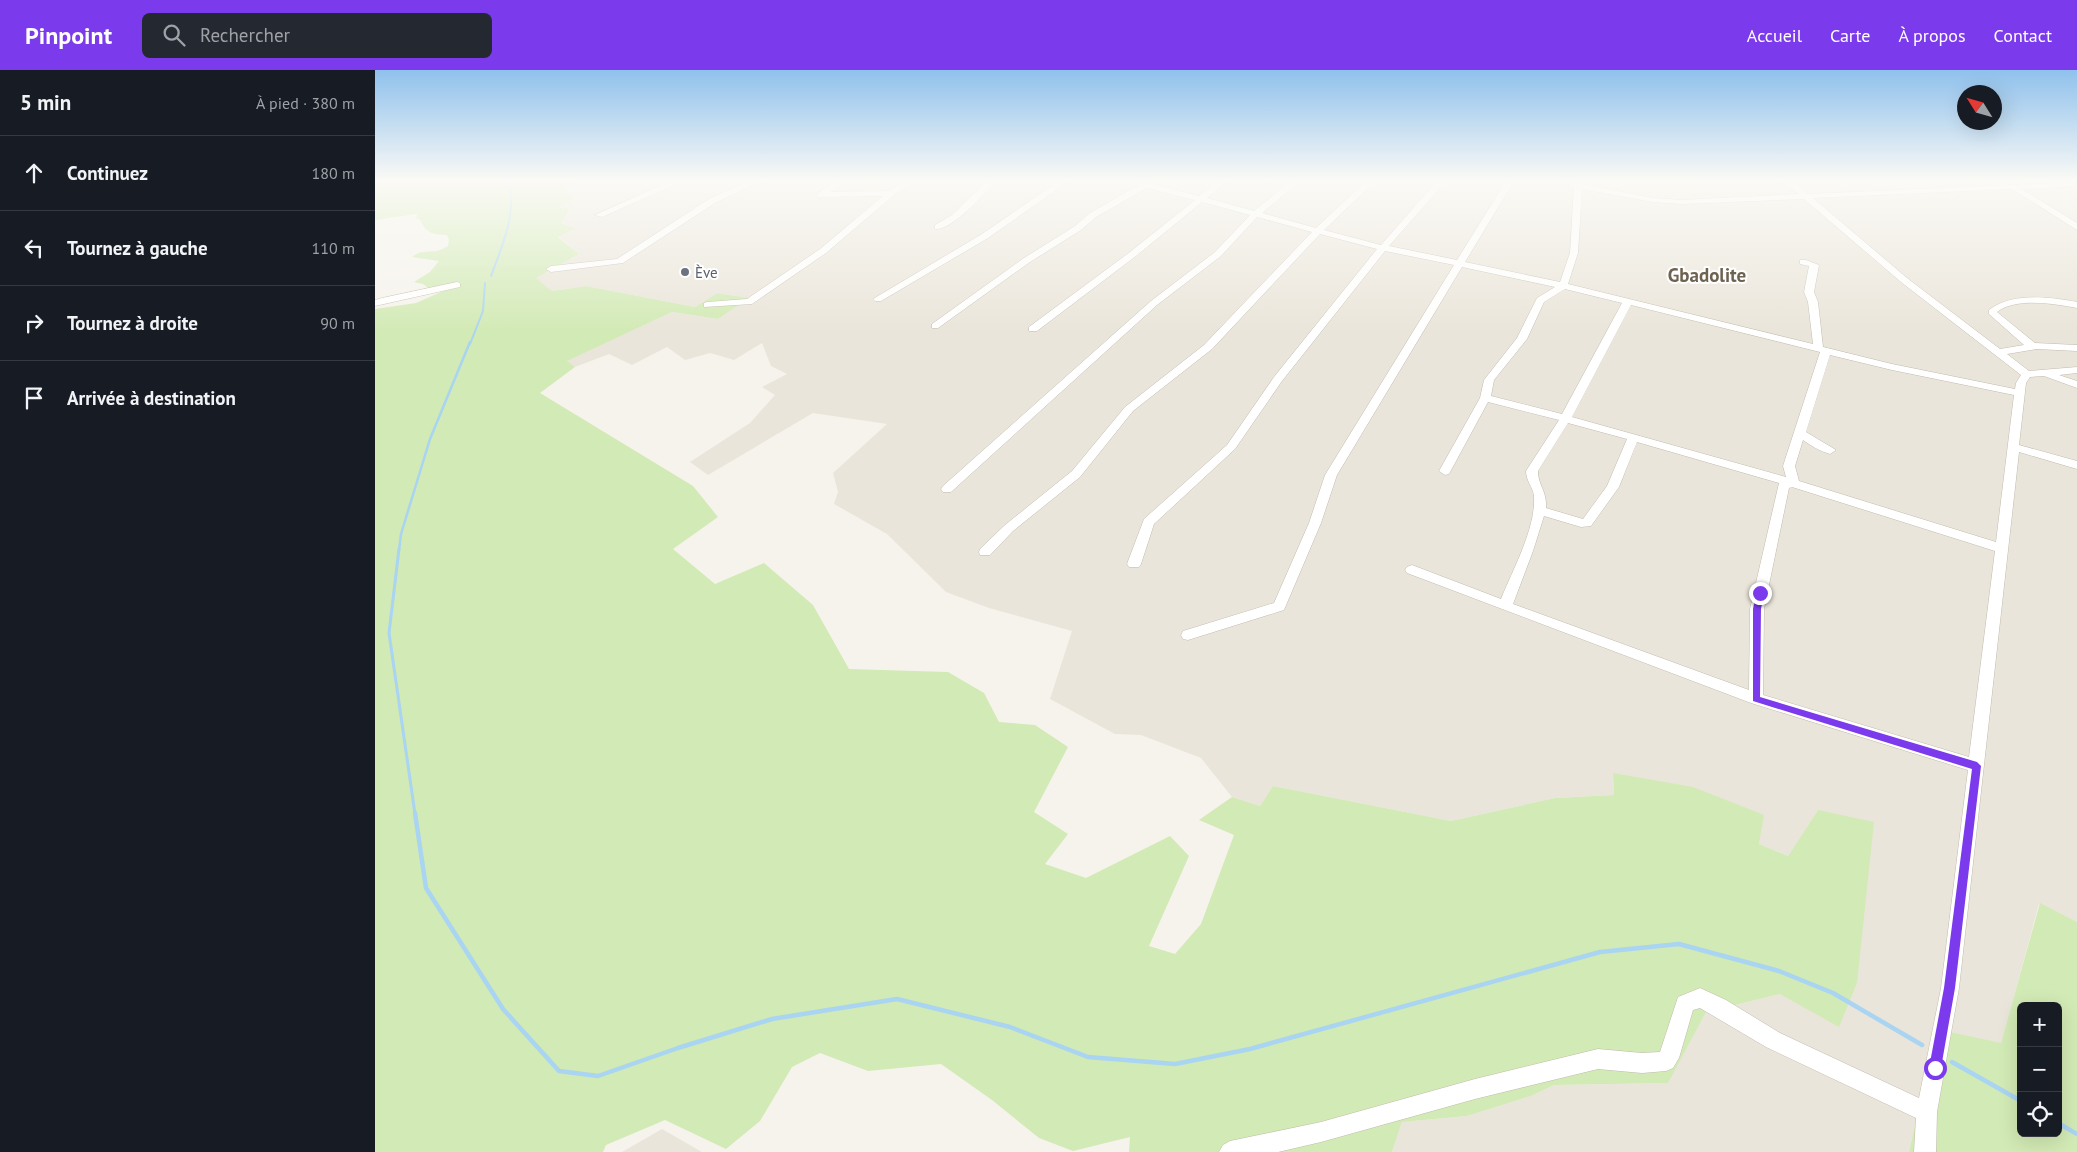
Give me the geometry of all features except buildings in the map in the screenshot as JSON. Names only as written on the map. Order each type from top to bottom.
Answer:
[{"type":"street","points":[[551,269],[595,266],[620,260],[664,231]]},
{"type":"street","points":[[707,305],[749,302],[823,251],[846,231]]},
{"type":"street","points":[[878,299],[992,231]]},
{"type":"street","points":[[935,326],[1027,260],[1072,231]]},
{"type":"street","points":[[1033,329],[1161,231]]},
{"type":"street","points":[[947,489],[1154,303],[1218,254],[1239,231]]},
{"type":"street","points":[[985,552],[1009,528],[1076,474],[1129,408],[1207,347],[1318,231]]},
{"type":"street","points":[[1320,231],[1383,248],[1627,301],[1893,367],[2020,394]]},
{"type":"street","points":[[1134,564],[1148,522],[1231,447],[1277,379],[1398,231]]},
{"type":"street","points":[[1188,635],[1279,606],[1315,523],[1331,475],[1479,231]]},
{"type":"street","points":[[1445,471],[1485,398],[1489,380],[1522,339],[1539,300],[1563,286],[1574,253],[1575,231]]},
{"type":"street","points":[[1847,231],[1904,280],[1999,352],[2035,373],[2077,385]]},
{"type":"street","points":[[1793,483],[1789,466],[1822,349],[1813,302],[1809,292],[1814,265],[1803,262]]},
{"type":"street","points":[[375,303],[400,294],[423,293],[457,286]]},
{"type":"street","points":[[1505,606],[1539,510],[1540,496],[1531,481],[1532,471],[1566,418],[1627,301]]},
{"type":"street","points":[[2033,347],[1996,318],[1992,312],[1997,307],[2021,302],[2077,305]]},
{"type":"street","points":[[1999,352],[2033,347],[2077,348]]},
{"type":"street","points":[[1925,1152],[1927,1112],[1950,988],[2021,383],[2035,373],[2077,370]]},
{"type":"street","points":[[1485,398],[1566,418],[1793,483],[2002,549]]},
{"type":"street","points":[[1800,432],[1817,445],[1830,450]]},
{"type":"street","points":[[1539,510],[1581,523],[1587,523],[1613,487],[1633,437]]},
{"type":"street","points":[[2013,446],[2077,465]]},
{"type":"street","points":[[1756,699],[1757,609],[1784,485],[1793,483]]},
{"type":"street","points":[[1412,570],[1756,699],[1977,766]]},
{"type":"street","points":[[1230,1152],[1321,1132],[1475,1089],[1597,1059],[1642,1063],[1666,1061],[1672,1051],[1685,1004],[1700,998],[1719,1007],[1773,1040],[1927,1112]]},
{"type":"shaded area","points":[[571,231],[2077,231],[2077,922],[2039,904],[2001,1044],[1936,1030],[1909,1152],[1392,1152],[1402,1122],[1467,1116],[1531,1096],[1554,1085],[1667,1083],[1706,1012],[1780,994],[1818,810],[1788,856],[1759,844],[1763,815],[1613,773],[1614,795],[1555,798],[1451,821],[1273,786],[1260,806],[1232,797],[1201,758],[1141,735],[1115,734],[1050,699],[1072,631],[989,608],[946,592],[887,534],[834,504],[838,492],[833,473],[887,424],[813,413],[708,475],[690,462],[750,423],[775,395],[762,387],[787,374],[771,366],[762,343],[734,360],[710,353],[685,360],[667,347],[632,365],[609,354],[575,367],[566,361],[672,312],[718,319],[748,298],[717,293],[695,307],[586,286],[552,291],[535,278],[579,254],[558,236]]},
{"type":"shaded area","points":[[662,1129],[702,1152],[622,1152]]},
{"type":"green space","points":[[430,231],[570,231],[558,237],[579,254],[536,278],[552,291],[586,286],[695,307],[717,293],[749,298],[718,319],[672,312],[567,361],[575,367],[540,393],[693,486],[718,517],[673,549],[715,584],[764,563],[813,605],[849,669],[948,672],[984,693],[999,722],[1035,725],[1068,747],[1034,812],[1068,834],[1045,864],[1086,878],[1170,836],[1189,856],[1149,946],[1175,954],[1201,924],[1234,835],[1199,820],[1232,797],[1260,806],[1273,786],[1451,821],[1555,798],[1614,795],[1613,773],[1693,787],[1764,815],[1759,844],[1788,856],[1818,810],[1874,822],[1857,983],[1839,1027],[1780,994],[1706,1012],[1668,1083],[1554,1085],[1531,1096],[1467,1116],[1402,1122],[1392,1152],[1129,1152],[1130,1137],[1073,1151],[1039,1138],[992,1100],[941,1064],[868,1071],[820,1053],[792,1067],[760,1121],[726,1149],[665,1120],[606,1145],[603,1152],[375,1152],[375,309],[416,303],[459,284],[431,290],[423,284],[414,282],[430,272],[439,261],[412,257],[421,252],[438,251],[448,246],[449,240],[447,235],[434,234]]},
{"type":"green space","points":[[2040,903],[2077,922],[2077,1152],[1909,1152],[1936,1029],[2001,1043]]},
{"type":"waterway","points":[[491,276],[507,231]]},
{"type":"waterway","points":[[470,344],[483,311],[485,283]]},
{"type":"waterway","points":[[399,550],[401,534],[430,439],[470,342]]},
{"type":"waterway","points":[[399,549],[389,633],[415,814]]},
{"type":"waterway","points":[[415,813],[426,888],[503,1009],[559,1071],[598,1076],[678,1048],[772,1019],[897,999],[1010,1027],[1088,1057],[1175,1064],[1250,1049],[1600,952],[1679,944],[1779,971],[1833,993],[1922,1045]]},
{"type":"waterway","points":[[1952,1062],[2017,1099]]},
{"type":"waterway","points":[[2062,1125],[2077,1134]]},
{"type":"place","name":"Ève","points":[[685,272]]},
{"type":"district","name":"Gbadolite","points":[[1707,275]]},
{"type":"route","points":[[1760,593],[1757,609],[1756,699],[1977,766],[1950,988],[1935,1068]]}]
